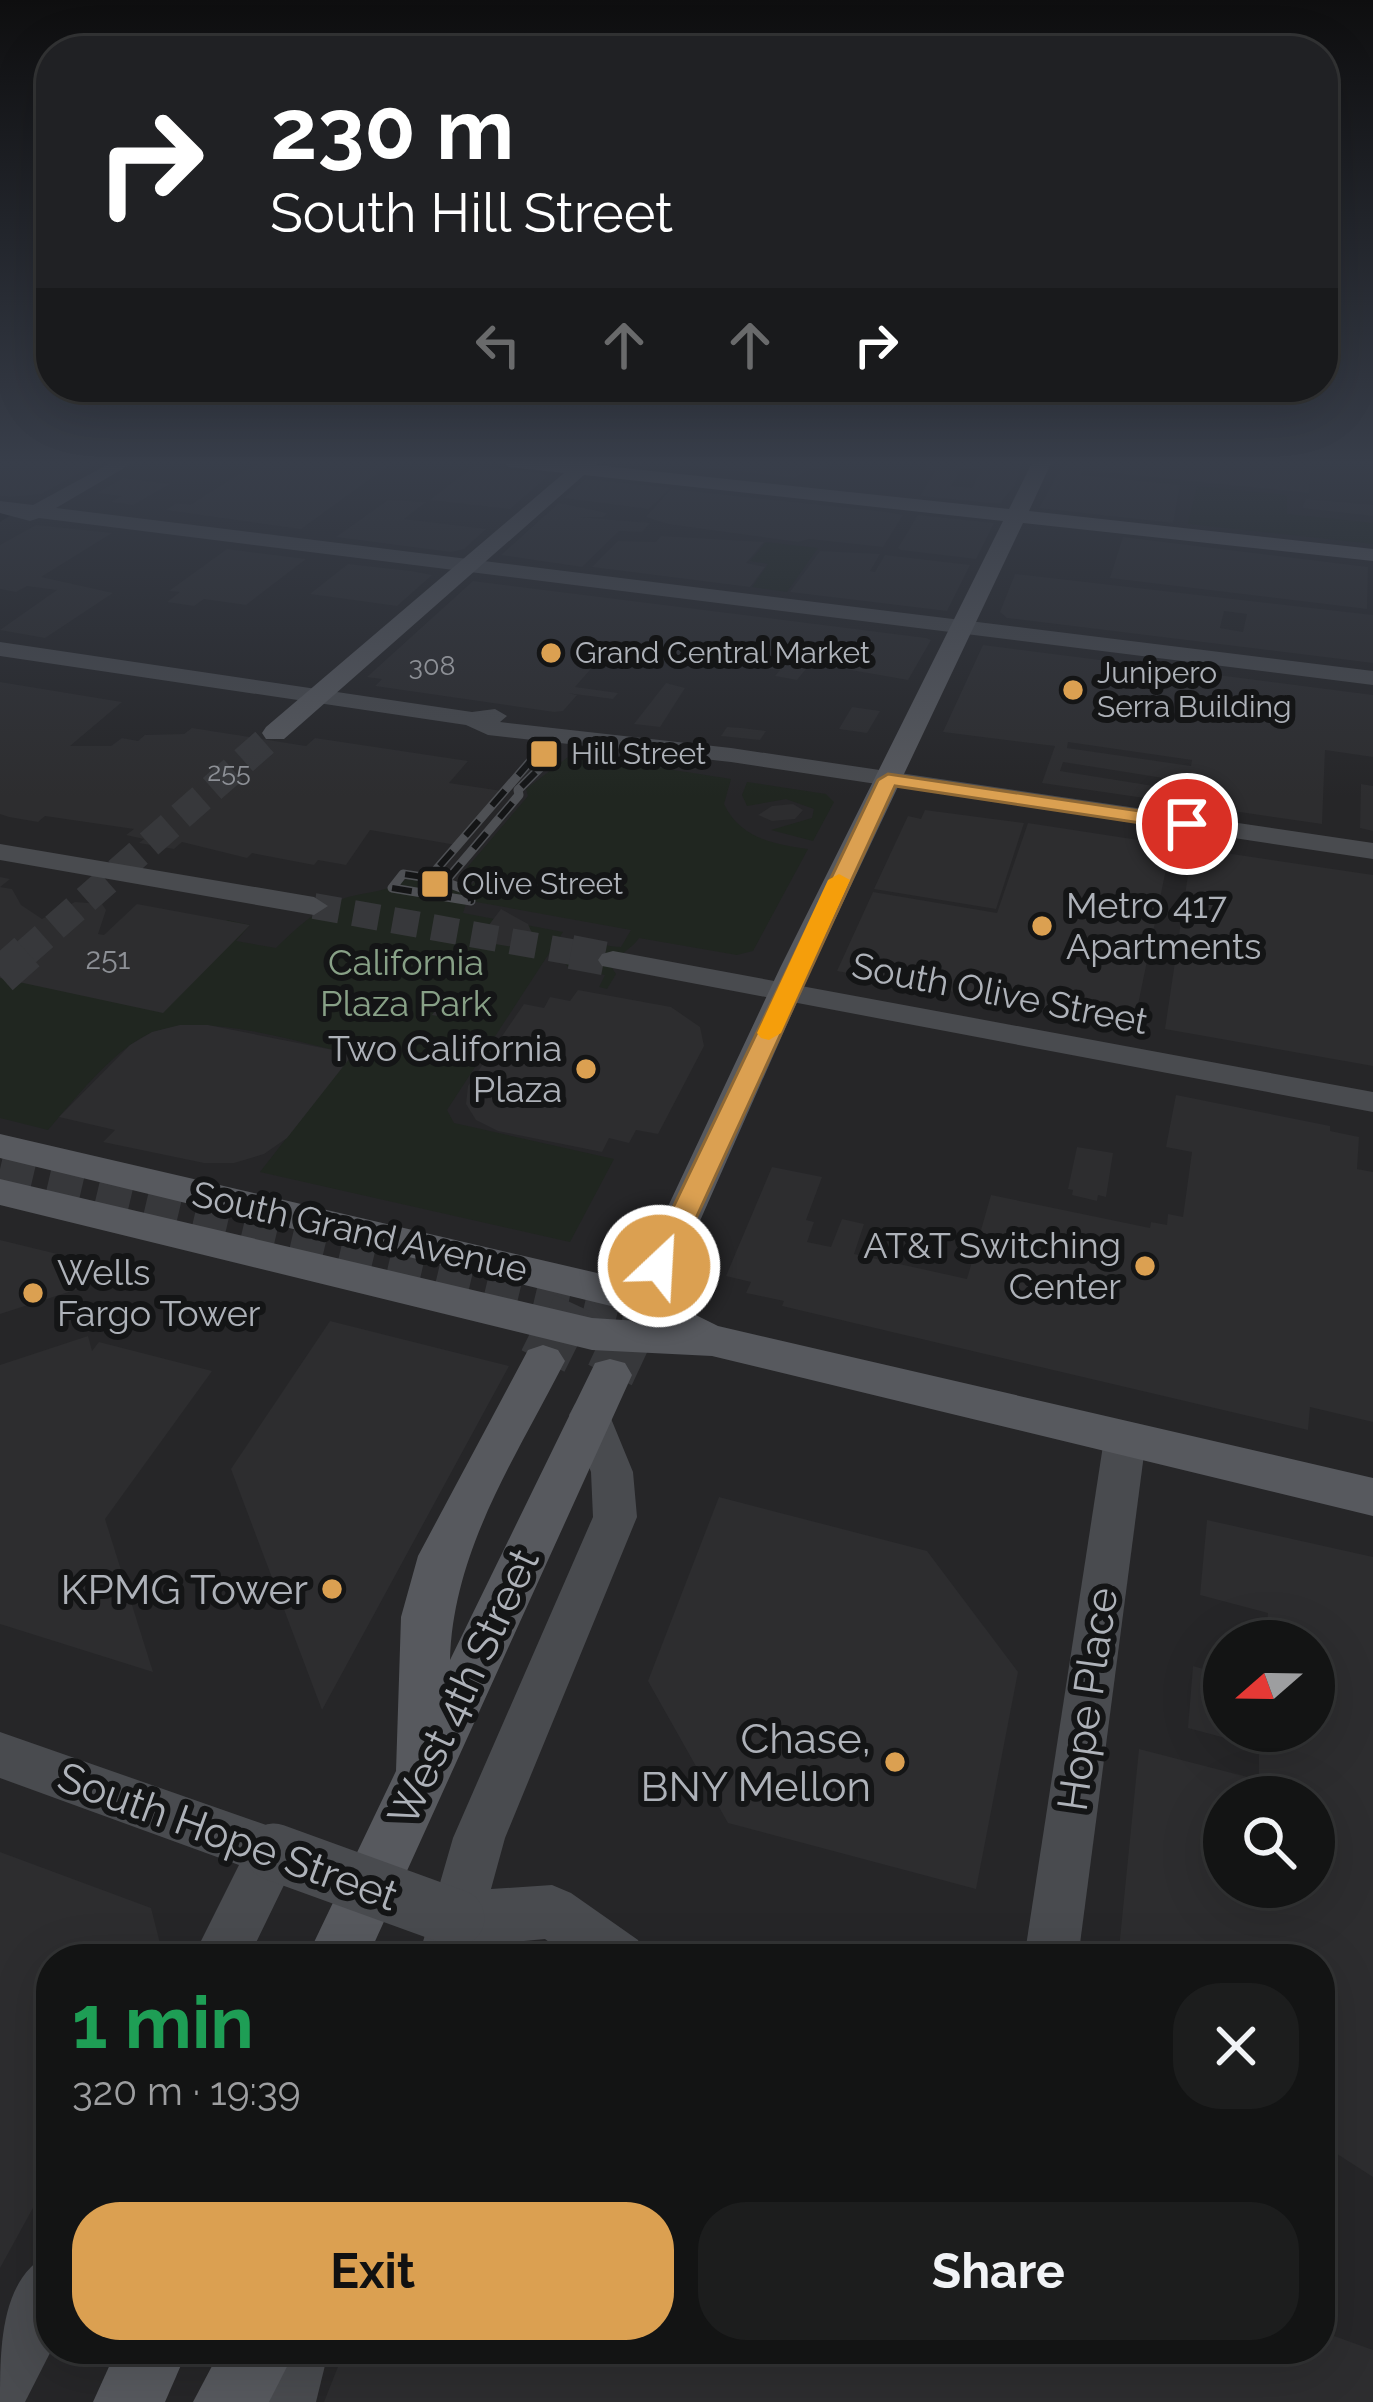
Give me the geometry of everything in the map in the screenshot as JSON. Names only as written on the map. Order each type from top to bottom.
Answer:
[{"type":"main road","points":[[275,733],[457,573]]},
{"type":"main road","points":[[523,573],[1373,678]]},
{"type":"main road","points":[[659,1266],[988,573]]},
{"type":"main road","points":[[0,649],[472,719],[488,728],[610,738],[1373,851]]},
{"type":"main road","points":[[0,852],[314,906]]},
{"type":"main road","name":"South Olive Street","points":[[613,960],[1373,1102]]},
{"type":"main road","name":"South Grand Avenue","points":[[0,1147],[623,1294],[712,1340]]},
{"type":"main road","name":"South Grand Avenue","points":[[0,1192],[592,1334],[712,1340],[1373,1497]]},
{"type":"main road","points":[[420,1781],[426,1617],[442,1556],[543,1360]]},
{"type":"main road","name":"West 4th Street","points":[[343,1944],[600,1395]]},
{"type":"main road","name":"West 4th Street","points":[[451,1939],[479,1838],[615,1517],[600,1395]]},
{"type":"main road","name":"Hope Place","points":[[1053,1944],[1124,1439]]},
{"type":"main road","name":"South Hope Street","points":[[0,1754],[250,1844],[451,1939],[512,1936],[553,1912],[598,1944]]},
{"type":"main road","points":[[223,1944],[250,1844]]},
{"type":"main road","points":[[0,2383],[36,2313]]},
{"type":"main road","points":[[128,2402],[146,2364]]},
{"type":"main road","points":[[229,2402],[252,2364]]},
{"type":"main road","points":[[283,2402],[293,2364]]},
{"type":"shaded area","points":[[0,573],[1373,573],[1373,2402],[0,2402]]},
{"type":"green space","points":[[762,573],[800,573],[787,592],[752,587]]},
{"type":"green space","points":[[572,754],[731,779],[724,804],[739,825],[770,842],[808,849],[753,951],[737,955],[639,938],[610,965],[616,974],[607,989],[599,987],[605,975],[568,967],[558,955],[578,943],[621,947],[631,930],[471,901],[474,897],[466,890],[483,874],[465,870],[528,796],[526,789]]},
{"type":"green space","points":[[747,782],[826,794],[834,802],[813,841],[771,830],[812,818],[814,809],[786,799],[747,806],[742,795]]},
{"type":"green space","name":"California Plaza Park","points":[[408,878],[456,888],[468,898],[463,913],[563,932],[447,1110],[454,1123],[614,1159],[570,1242],[260,1172],[352,1054],[274,1035],[216,1026],[163,1029],[116,1057],[48,1130],[0,1118],[0,972],[156,991],[227,920],[250,925],[236,941],[276,948],[335,902]]},
{"type":"building","points":[[0,573],[47,573],[41,577],[113,593],[45,638],[0,630],[57,590],[0,589]]},
{"type":"building","points":[[194,573],[288,573],[246,605],[204,599],[194,606],[167,602],[180,592],[169,591]]},
{"type":"building","points":[[336,573],[432,575],[397,606],[310,594]]},
{"type":"building","points":[[640,573],[760,573],[750,587]]},
{"type":"building","points":[[804,573],[966,573],[947,611],[790,592]]},
{"type":"building","points":[[1112,573],[1368,573],[1367,609],[1110,578]]},
{"type":"building","points":[[1015,574],[1373,615],[1373,663],[1007,618],[1000,612]],"holes":[[[1224,611],[1247,614],[1243,632],[1220,628]]]},
{"type":"building","points":[[473,581],[931,640],[908,680],[811,663],[797,680],[775,676],[780,670],[610,647],[575,687],[618,693],[613,699],[567,693],[577,695],[563,711],[554,712],[375,686],[382,679],[367,677]]},
{"type":"building","points":[[983,645],[1373,695],[1373,757],[1325,750],[1322,824],[1042,783],[1055,746],[943,732]],"holes":[[[1068,742],[1192,760],[1191,766],[1067,748]],[[1063,762],[1188,782],[1161,781],[1160,787],[1060,771]]]},
{"type":"building","points":[[0,682],[122,702],[70,746],[111,746],[122,738],[138,741],[145,735],[184,734],[192,728],[306,746],[315,738],[468,761],[449,783],[502,791],[456,845],[370,830],[346,865],[318,860],[314,865],[252,853],[247,858],[182,842],[174,849],[139,843],[144,839],[126,835],[134,829],[45,816],[38,822],[9,817],[0,814]]},
{"type":"building","points":[[666,683],[685,688],[660,727],[634,724]]},
{"type":"building","points":[[852,707],[880,711],[867,733],[839,729]]},
{"type":"building","points":[[727,727],[766,731],[760,740],[721,736]]},
{"type":"building","points":[[1361,784],[1373,786],[1373,831],[1360,828]]},
{"type":"building","points":[[793,804],[803,810],[795,819],[772,821],[758,815],[772,806]]},
{"type":"building","points":[[925,810],[1024,823],[996,909],[874,889],[908,816],[921,819]]},
{"type":"building","name":"Metro 417 Apartments","points":[[1028,823],[1171,845],[1134,1024],[837,971],[873,892],[997,913]]},
{"type":"building","points":[[1192,848],[1373,875],[1373,1066],[1165,1029]]},
{"type":"building","points":[[0,887],[12,889],[21,905],[42,919],[75,902],[102,904],[106,910],[98,934],[104,935],[137,904],[250,925],[163,1013],[0,978]]},
{"type":"building","points":[[501,909],[528,924],[534,938],[532,950],[489,943],[483,933]]},
{"type":"building","name":"Two California Plaza","points":[[578,990],[671,1007],[700,1027],[704,1046],[658,1134],[636,1130],[629,1143],[609,1138],[602,1152],[498,1131],[476,1120],[466,1104],[468,1086],[524,1004],[544,1008],[550,997],[570,1001]]},
{"type":"building","points":[[447,993],[482,999],[467,1021],[432,1015]]},
{"type":"building","points":[[208,1025],[353,1054],[287,1138],[264,1154],[234,1163],[204,1163],[103,1142],[115,1130],[59,1117],[130,1045],[152,1032]]},
{"type":"building","name":"AT&T Switching Center","points":[[1176,1095],[1330,1126],[1330,1131],[1359,1137],[1357,1169],[1373,1172],[1373,1422],[1310,1407],[1308,1430],[782,1306],[784,1301],[746,1293],[751,1282],[726,1276],[772,1167],[822,1177],[806,1220],[814,1222],[807,1242],[831,1247],[842,1219],[864,1224],[854,1254],[967,1279],[991,1195],[1150,1228],[1151,1222],[1167,1225],[1168,1214],[1183,1217],[1192,1152],[1166,1147]]},
{"type":"building","points":[[1077,1147],[1113,1153],[1106,1197],[1098,1195],[1097,1201],[1072,1195],[1073,1190],[1068,1189]]},
{"type":"building","name":"Wells Fargo Tower","points":[[0,1240],[131,1272],[0,1314]]},
{"type":"building","name":"KPMG Tower","points":[[330,1321],[509,1366],[322,1710],[231,1469]]},
{"type":"building","points":[[88,1336],[92,1351],[99,1342],[212,1371],[105,1519],[153,1672],[0,1624],[0,1365]]},
{"type":"building","name":"Chase, BNY Mellon","points":[[719,1497],[927,1551],[1018,1672],[976,1889],[728,1823],[648,1681]]},
{"type":"building","points":[[1207,1520],[1373,1557],[1373,2177],[1335,2153],[1335,1944],[1120,1944],[1139,1749],[1244,1776],[1203,1776],[1203,1908],[1335,1908],[1335,1776],[1259,1776],[1259,1752],[1335,1752],[1335,1620],[1267,1620],[1268,1613],[1200,1595]]},
{"type":"building","points":[[1193,1666],[1203,1669],[1203,1732],[1188,1728]]},
{"type":"building","points":[[0,1852],[151,1908],[160,1944],[36,1944],[36,2202],[0,2268]]},
{"type":"building","points":[[1335,2336],[1373,2350],[1373,2402],[324,2402],[339,2364],[1335,2364]]},
{"type":"tunnel","points":[[23,955],[275,733]]},
{"type":"tunnel","points":[[314,906],[588,955]]},
{"type":"tunnel","points":[[0,976],[27,952]]},
{"type":"tunnel","points":[[571,952],[613,960]]},
{"type":"tunnel","points":[[0,1169],[636,1318],[623,1315]]},
{"type":"tunnel","points":[[636,1318],[660,1266]]},
{"type":"tunnel","points":[[565,1318],[572,1303]]},
{"type":"tunnel","points":[[543,1361],[566,1315]]},
{"type":"tunnel","points":[[610,1375],[638,1315]]},
{"type":"railway","points":[[541,749],[554,754],[518,790],[519,795],[445,882],[469,891],[471,901],[392,888],[403,874],[429,878],[541,749]]},
{"type":"slow traffic","points":[[769,1033],[839,880]]},
{"type":"place","name":"Grand Central Market","points":[[551,653]]},
{"type":"place","name":"Junipero Serra Building","points":[[1073,690]]},
{"type":"place","name":"Hill Street","points":[[544,754]]},
{"type":"place","name":"Olive Street","points":[[435,884]]},
{"type":"place","name":"Metro 417 Apartments","points":[[1042,926]]},
{"type":"place","name":"Two California Plaza","points":[[586,1069]]},
{"type":"place","name":"AT&T Switching Center","points":[[1145,1266]]},
{"type":"place","name":"Wells Fargo Tower","points":[[33,1293]]},
{"type":"place","name":"KPMG Tower","points":[[332,1589]]},
{"type":"place","name":"Chase, BNY Mellon","points":[[895,1762]]},
{"type":"route","points":[[659,1266],[888,780],[1187,824]]}]
